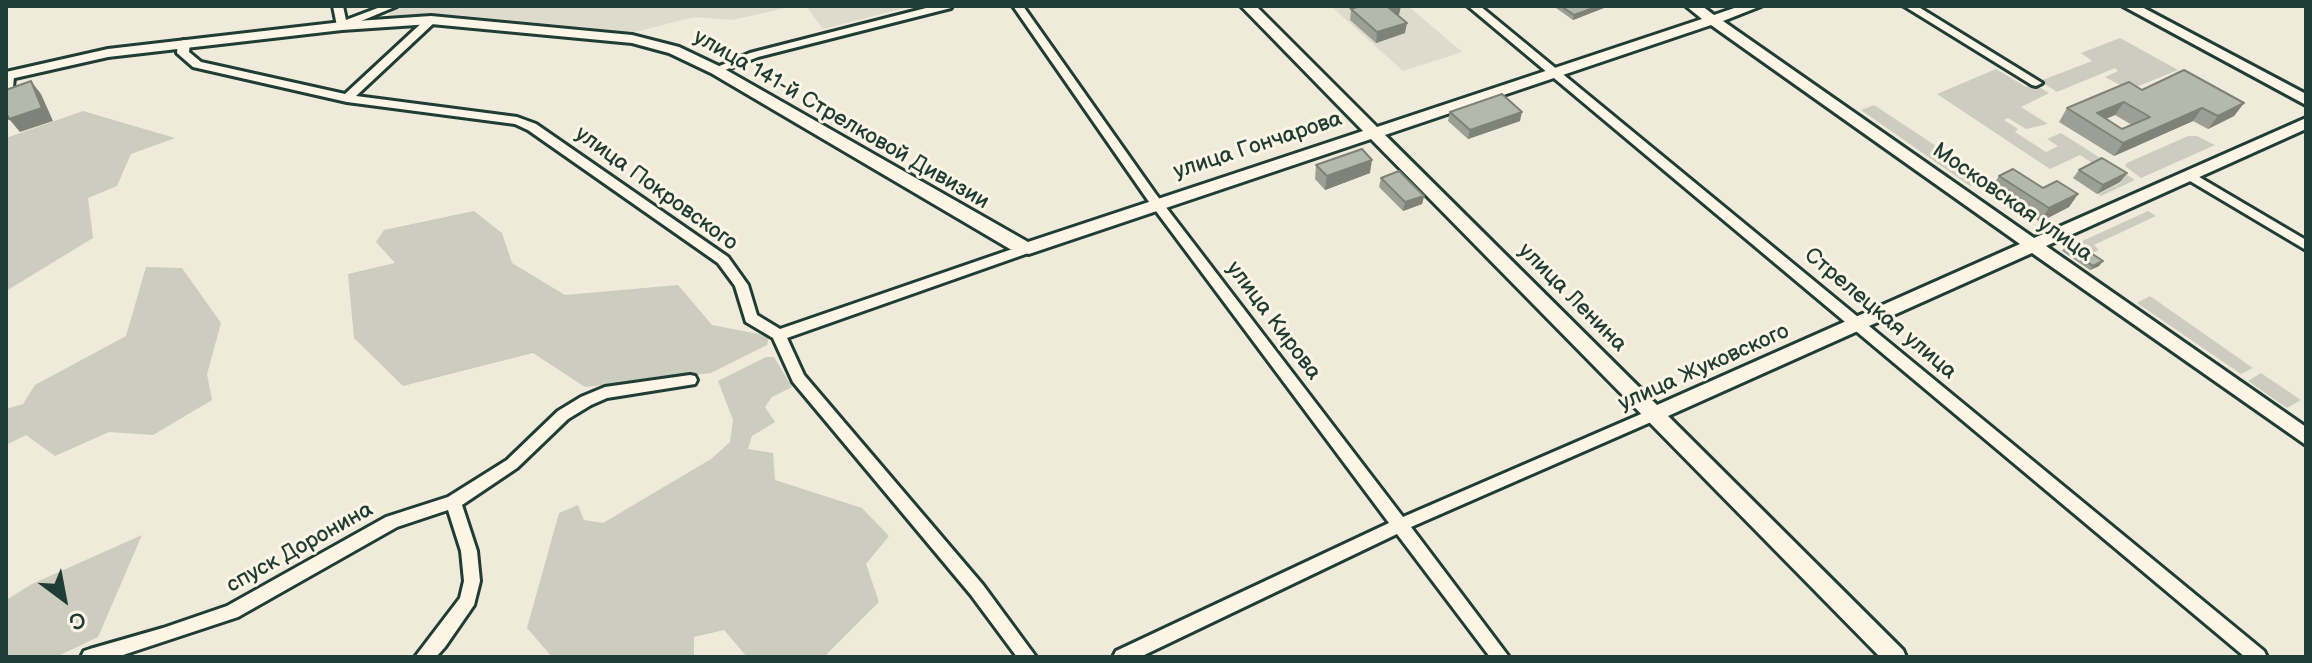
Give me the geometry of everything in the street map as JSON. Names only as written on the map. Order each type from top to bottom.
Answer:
[{"type":"street","points":[[338,6],[342,26],[392,6]]},
{"type":"street","points":[[716,70],[754,55],[947,6]]},
{"type":"street","name":"улица Кирова","points":[[1018,6],[1157,203],[1500,657]]},
{"type":"street","name":"улица Ленина","points":[[1248,6],[1895,657]]},
{"type":"street","name":"Стрелецкая улица","points":[[1473,6],[2258,657]]},
{"type":"street","name":"Московская улица","points":[[1693,6],[2306,437]]},
{"type":"street","name":"улица Гончарова","points":[[779,335],[1157,203],[1754,6]]},
{"type":"street","points":[[1909,6],[2036,83]]},
{"type":"street","points":[[2130,6],[2306,100]]},
{"type":"street","points":[[347,98],[431,20]]},
{"type":"street","name":"улица 141-й Стрелковой Дивизии","points":[[7,76],[108,53],[342,26],[431,20],[632,39],[674,50],[716,70],[1016,245],[1029,248]]},
{"type":"street","name":"улица Покровского","points":[[184,43],[183,53],[197,65],[347,98],[517,121],[532,127],[723,260],[741,285],[751,318],[779,335],[798,378],[977,590],[1027,657]]},
{"type":"street","points":[[6,101],[7,76]]},
{"type":"street","name":"улица Жуковского","points":[[1122,657],[1400,525],[1859,324],[2306,123]]},
{"type":"street","points":[[2189,175],[2306,246]]},
{"type":"street","name":"спуск Доронина","points":[[90,657],[232,612],[392,522],[453,502],[512,464],[563,415],[586,401],[605,393],[690,380]]},
{"type":"street","points":[[424,657],[439,642],[468,600],[472,581],[469,551],[453,502]]},
{"type":"shaded area","points":[[407,6],[795,6],[732,20],[694,17],[635,32],[458,15],[390,17],[389,12]]},
{"type":"shaded area","points":[[806,6],[912,6],[823,29]]},
{"type":"shaded area","points":[[1331,6],[1408,6],[1462,52],[1403,71]]},
{"type":"shaded area","points":[[2120,38],[2178,70],[2129,90],[2105,77],[2118,71],[2115,68],[2057,92],[2040,81],[2092,61],[2081,53]]},
{"type":"shaded area","points":[[1996,69],[2026,87],[2034,84],[2049,93],[2021,107],[2048,124],[2026,129],[2008,118],[2004,120],[2018,129],[2015,132],[2046,152],[2058,146],[2047,139],[2061,133],[2135,180],[2101,196],[2098,194],[2122,182],[2080,155],[2050,169],[1937,94]]},
{"type":"shaded area","points":[[1874,105],[1986,179],[1970,186],[1861,110]]},
{"type":"shaded area","points":[[83,111],[175,138],[131,154],[117,186],[88,198],[93,238],[6,291],[6,138]]},
{"type":"shaded area","points":[[2188,136],[2197,136],[2215,145],[2141,178],[2125,166],[2127,163]]},
{"type":"shaded area","points":[[474,211],[502,233],[512,263],[565,295],[678,285],[712,325],[769,336],[767,345],[711,373],[585,387],[533,353],[403,386],[354,338],[348,274],[395,263],[376,242],[384,230]]},
{"type":"shaded area","points":[[2148,211],[2156,216],[2094,245],[2099,250],[2092,253],[2078,243]]},
{"type":"shaded area","points":[[146,267],[182,268],[221,323],[207,374],[212,400],[153,435],[109,432],[55,456],[26,435],[6,445],[6,409],[23,404],[35,385],[126,336]]},
{"type":"shaded area","points":[[2150,296],[2253,368],[2241,374],[2137,303]]},
{"type":"shaded area","points":[[766,357],[774,357],[792,387],[772,397],[765,407],[775,422],[752,436],[748,449],[773,453],[775,480],[862,508],[889,536],[866,564],[879,602],[824,657],[747,657],[724,630],[694,637],[694,657],[552,657],[527,628],[559,513],[578,505],[584,520],[603,523],[711,459],[730,442],[733,420],[718,381]]},
{"type":"shaded area","points":[[2261,373],[2301,400],[2287,408],[2248,381]]},
{"type":"shaded area","points":[[142,535],[98,637],[56,657],[6,657],[6,600],[32,584]]},
{"type":"building","points":[[1395,6],[1389,8],[1407,23],[1377,32],[1351,9]]},
{"type":"building","points":[[1561,6],[1599,6],[1574,15]]},
{"type":"building","points":[[2184,70],[2244,103],[2218,116],[2202,108],[2123,143],[2067,108],[2129,82],[2142,90]],"holes":[[[2124,102],[2150,117],[2122,129],[2097,113]]]},
{"type":"building","points":[[31,81],[42,108],[9,119],[6,90]]},
{"type":"building","points":[[1502,94],[1522,112],[1470,130],[1450,112]]},
{"type":"building","points":[[1362,149],[1372,160],[1327,176],[1316,165]]},
{"type":"building","points":[[2102,158],[2127,173],[2103,185],[2079,170]]},
{"type":"building","points":[[2013,169],[2043,188],[2057,181],[2078,194],[2049,208],[1999,176]]},
{"type":"building","points":[[1399,171],[1424,196],[1405,202],[1381,178]]},
{"type":"building","points":[[2074,242],[2103,261],[2093,266],[2065,247]]}]
